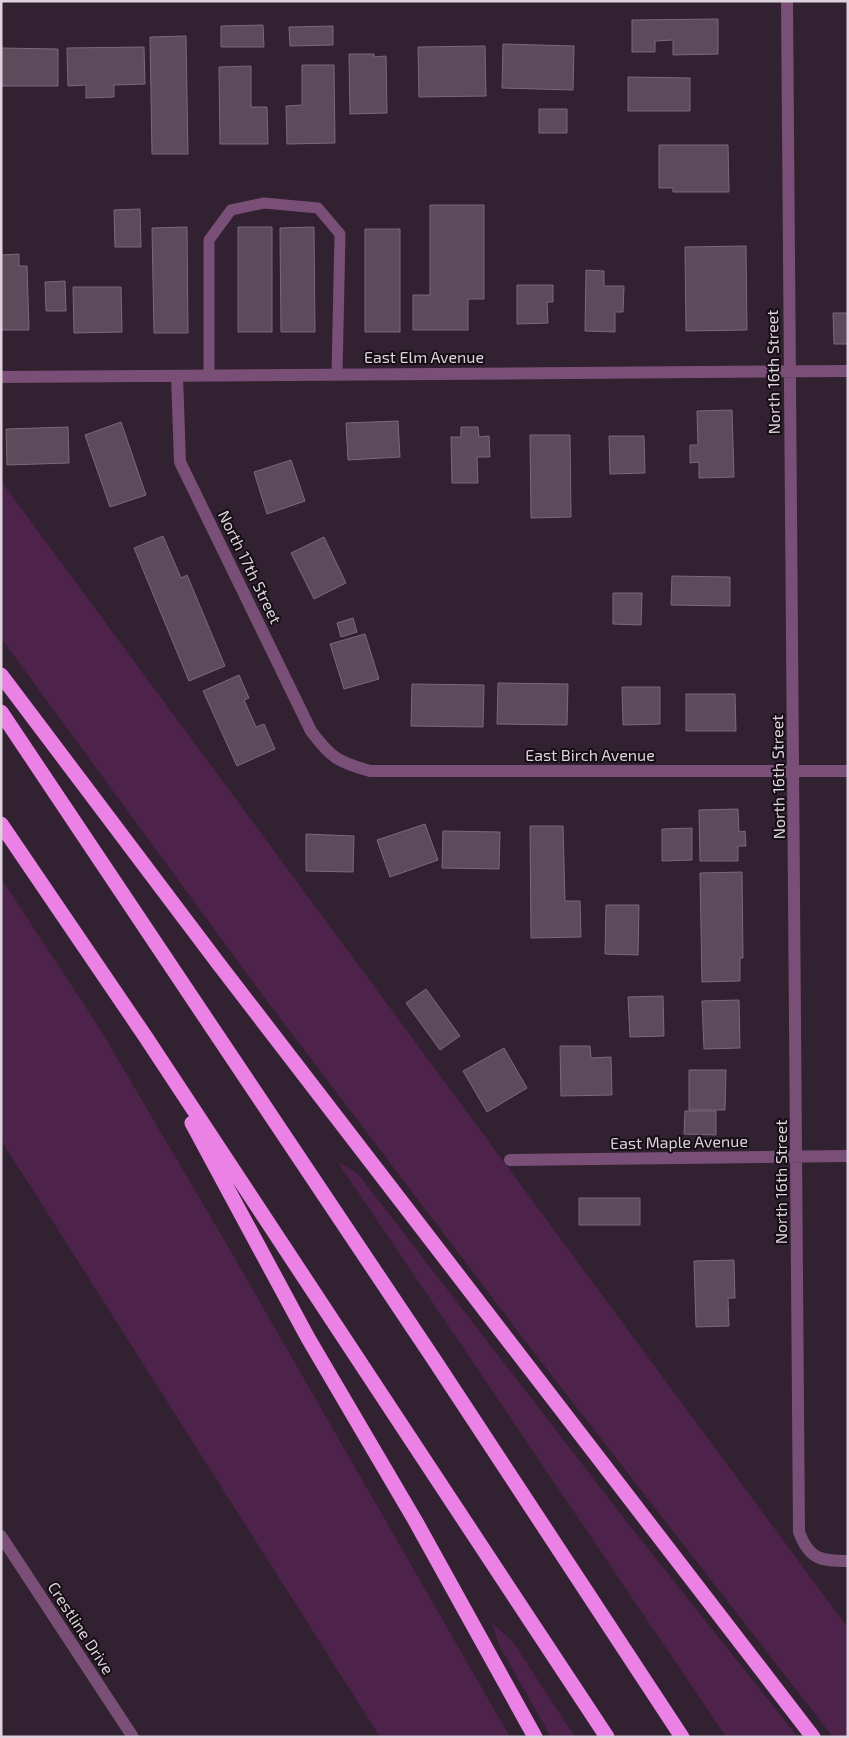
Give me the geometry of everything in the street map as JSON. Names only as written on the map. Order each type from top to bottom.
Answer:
[{"type":"highway","points":[[1,674],[224,971],[813,1737]]},
{"type":"highway","points":[[1,712],[435,1361],[682,1737]]},
{"type":"highway","points":[[1,824],[145,1036],[607,1737]]},
{"type":"highway","points":[[145,1036],[308,1338],[416,1522],[535,1737]]},
{"type":"street","name":"North 16th Street","points":[[787,1],[799,1532],[808,1551],[814,1556],[827,1561],[848,1561]]},
{"type":"street","name":"East Elm Avenue","points":[[1,377],[789,373],[848,371]]},
{"type":"street","name":"North 17th Street","points":[[177,376],[180,462],[312,731],[335,759]]},
{"type":"street","name":"East Birch Avenue","points":[[335,759],[346,765],[370,771],[848,771]]},
{"type":"street","name":"East Maple Avenue","points":[[510,1160],[848,1156]]},
{"type":"street","name":"Crestline Drive","points":[[1,1536],[132,1737]]},
{"type":"lane","points":[[209,375],[209,240],[232,210],[264,203],[318,208],[340,234],[337,374]]},
{"type":"shaded area","points":[[1,481],[848,1628],[848,1737],[833,1737],[539,1359],[261,993],[1,638]]},
{"type":"shaded area","points":[[1,878],[100,1029],[226,1243],[510,1737],[380,1737],[1,1140]]},
{"type":"shaded area","points":[[337,1161],[358,1174],[630,1526],[798,1737],[726,1737]]},
{"type":"shaded area","points":[[492,1623],[513,1642],[575,1737],[551,1737],[499,1645]]},
{"type":"building","points":[[718,19],[718,54],[673,55],[673,40],[655,41],[655,52],[632,52],[632,20]]},
{"type":"building","points":[[263,25],[264,47],[221,47],[221,26]]},
{"type":"building","points":[[333,26],[333,45],[290,46],[289,27]]},
{"type":"building","points":[[186,36],[188,154],[152,154],[150,37]]},
{"type":"building","points":[[503,44],[574,46],[573,90],[502,88]]},
{"type":"building","points":[[485,46],[486,96],[419,97],[418,47]]},
{"type":"building","points":[[144,47],[145,84],[114,85],[114,97],[86,98],[86,85],[68,86],[67,48]]},
{"type":"building","points":[[1,48],[58,49],[58,86],[1,86]]},
{"type":"building","points":[[349,54],[374,54],[374,57],[386,56],[387,113],[350,114]]},
{"type":"building","points":[[302,65],[334,65],[335,143],[287,144],[286,106],[302,105]]},
{"type":"building","points":[[251,66],[251,107],[267,107],[268,144],[220,144],[219,67]]},
{"type":"building","points":[[628,77],[690,78],[690,111],[628,111]]},
{"type":"building","points":[[539,109],[567,109],[567,133],[539,133]]},
{"type":"building","points":[[659,145],[728,145],[729,192],[673,192],[673,188],[659,188]]},
{"type":"building","points":[[430,205],[484,205],[484,299],[468,299],[468,330],[413,330],[413,295],[430,295]]},
{"type":"building","points":[[140,209],[141,247],[115,247],[114,210]]},
{"type":"building","points":[[187,227],[188,333],[154,333],[152,228]]},
{"type":"building","points":[[238,227],[272,227],[272,332],[238,332]]},
{"type":"building","points":[[314,227],[315,332],[281,332],[280,228]]},
{"type":"building","points":[[365,229],[400,229],[400,332],[365,332]]},
{"type":"building","points":[[746,246],[747,330],[686,331],[685,247]]},
{"type":"building","points":[[19,254],[19,266],[27,266],[29,330],[1,330],[1,255]]},
{"type":"building","points":[[586,270],[604,271],[604,286],[624,286],[623,312],[615,312],[615,332],[585,331]]},
{"type":"building","points":[[65,281],[66,311],[46,311],[45,282]]},
{"type":"building","points":[[517,285],[553,285],[553,302],[547,302],[548,323],[517,324]]},
{"type":"building","points":[[73,287],[121,287],[122,332],[74,333]]},
{"type":"building","points":[[833,313],[848,313],[848,344],[834,344]]},
{"type":"building","points":[[732,410],[734,477],[699,478],[699,462],[690,463],[690,445],[698,445],[697,411]]},
{"type":"building","points":[[398,421],[400,457],[348,460],[346,423]]},
{"type":"building","points":[[121,422],[146,495],[110,507],[85,435]]},
{"type":"building","points":[[68,427],[69,463],[7,465],[6,429]]},
{"type":"building","points":[[461,427],[478,427],[479,437],[489,436],[490,457],[477,457],[478,483],[452,483],[451,437],[461,437]]},
{"type":"building","points":[[530,435],[570,435],[571,517],[531,518]]},
{"type":"building","points":[[609,436],[644,436],[645,473],[610,474]]},
{"type":"building","points":[[291,460],[305,501],[267,514],[254,472]]},
{"type":"building","points":[[163,536],[181,578],[187,575],[225,666],[189,681],[134,548]]},
{"type":"building","points":[[324,537],[346,583],[314,599],[291,553]]},
{"type":"building","points":[[672,576],[730,577],[730,606],[671,605]]},
{"type":"building","points":[[613,593],[642,593],[641,625],[613,624]]},
{"type":"building","points":[[353,618],[357,632],[341,637],[337,623]]},
{"type":"building","points":[[365,634],[379,679],[344,689],[330,644]]},
{"type":"building","points":[[239,675],[249,698],[244,700],[256,727],[264,724],[275,749],[237,766],[203,691]]},
{"type":"building","points":[[498,683],[568,684],[567,725],[497,724]]},
{"type":"building","points":[[412,684],[484,685],[483,727],[411,726]]},
{"type":"building","points":[[622,687],[660,687],[660,724],[623,725]]},
{"type":"building","points":[[686,694],[735,694],[736,731],[686,731]]},
{"type":"building","points":[[738,809],[739,832],[745,831],[746,846],[738,846],[738,861],[700,861],[699,810]]},
{"type":"building","points":[[425,824],[438,860],[390,877],[377,840]]},
{"type":"building","points":[[530,826],[563,826],[565,901],[580,901],[581,937],[531,938]]},
{"type":"building","points":[[692,828],[692,860],[662,861],[662,829]]},
{"type":"building","points":[[443,831],[500,832],[499,869],[442,868]]},
{"type":"building","points":[[306,834],[354,836],[353,872],[306,871]]},
{"type":"building","points":[[742,872],[743,958],[740,958],[740,981],[702,982],[700,873]]},
{"type":"building","points":[[606,905],[639,905],[638,955],[605,954]]},
{"type":"building","points":[[426,989],[460,1036],[440,1050],[406,1003]]},
{"type":"building","points":[[663,996],[664,1036],[630,1037],[628,997]]},
{"type":"building","points":[[739,1000],[740,1048],[704,1049],[702,1001]]},
{"type":"building","points":[[560,1046],[590,1046],[591,1058],[611,1057],[612,1095],[561,1096]]},
{"type":"building","points":[[504,1048],[527,1088],[487,1112],[463,1071]]},
{"type":"building","points":[[689,1070],[726,1070],[725,1110],[689,1110]]},
{"type":"building","points":[[685,1111],[716,1111],[716,1135],[684,1134]]},
{"type":"building","points":[[579,1198],[640,1198],[640,1225],[579,1225]]},
{"type":"building","points":[[734,1260],[735,1298],[728,1298],[729,1326],[696,1327],[694,1261]]}]
